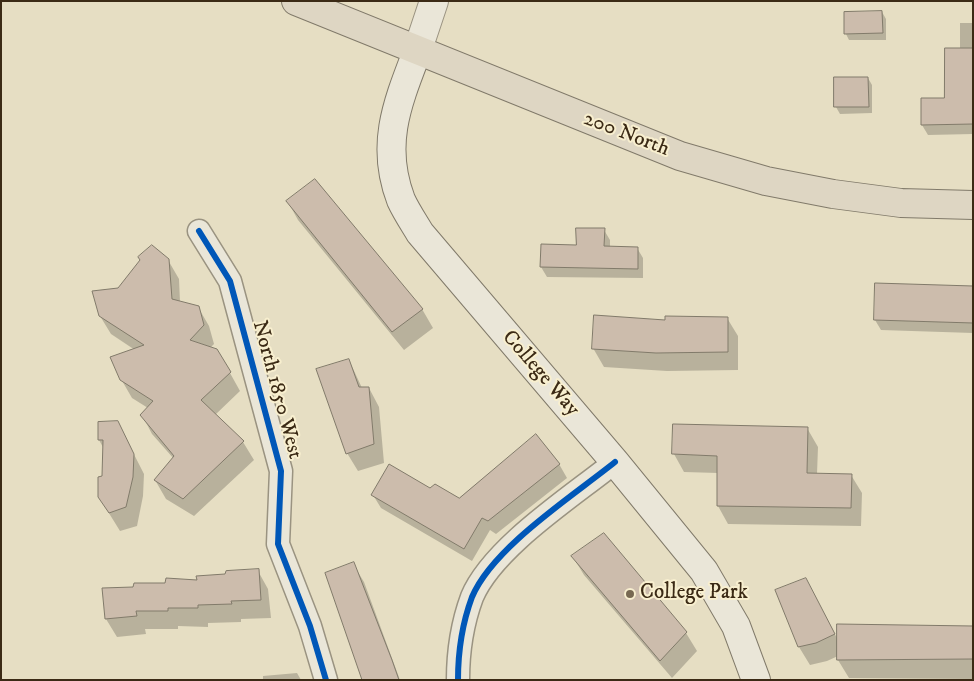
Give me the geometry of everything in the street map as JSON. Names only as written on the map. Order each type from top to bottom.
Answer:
[{"type":"main road","name":"200 North","points":[[296,1],[417,52],[680,156],[766,181],[833,194],[892,202],[973,205]]},
{"type":"main road","name":"College Way","points":[[434,1],[399,99],[390,137],[392,169],[402,201],[420,233],[615,462],[704,571],[736,626],[756,680]]},
{"type":"street","name":"North 1850 West","points":[[199,231],[230,281],[281,471],[278,544],[310,626],[326,680]]},
{"type":"street","points":[[458,680],[458,648],[472,597],[483,579],[520,538],[615,462]]},
{"type":"building","points":[[882,11],[883,33],[844,34],[844,12]]},
{"type":"building","points":[[945,48],[973,48],[973,124],[921,125],[921,98],[944,98]]},
{"type":"building","points":[[834,77],[868,77],[869,107],[834,107]]},
{"type":"building","points":[[315,179],[423,309],[392,332],[286,201]]},
{"type":"building","points":[[576,228],[605,228],[604,246],[638,247],[638,269],[540,267],[541,244],[576,245]]},
{"type":"building","points":[[152,245],[169,259],[172,299],[199,306],[204,325],[190,340],[217,349],[231,372],[201,400],[244,441],[183,499],[154,480],[174,456],[140,415],[153,401],[120,380],[110,357],[144,345],[99,316],[92,291],[118,288],[140,260],[138,257]]},
{"type":"building","points":[[875,283],[973,286],[973,323],[874,320]]},
{"type":"building","points":[[594,315],[665,320],[665,316],[728,317],[728,352],[656,353],[592,349]]},
{"type":"building","points":[[349,359],[359,387],[369,387],[374,444],[346,454],[316,369]]},
{"type":"building","points":[[118,421],[134,454],[133,477],[126,507],[109,513],[98,497],[98,477],[102,476],[103,440],[98,440],[98,422]]},
{"type":"building","points":[[673,424],[808,427],[807,473],[852,474],[851,508],[717,506],[717,456],[672,454]]},
{"type":"building","points":[[536,434],[560,464],[488,521],[482,518],[464,549],[371,495],[389,464],[430,488],[435,484],[459,498]]},
{"type":"building","name":"College Park","points":[[604,533],[687,632],[660,661],[571,556]]},
{"type":"building","points":[[354,562],[399,680],[362,680],[325,573]]},
{"type":"building","points":[[259,569],[261,600],[231,601],[232,604],[198,605],[198,608],[168,608],[168,611],[136,611],[137,616],[105,619],[102,588],[133,587],[134,583],[165,583],[166,578],[197,580],[196,576],[225,574],[226,571]]},
{"type":"building","points":[[806,578],[835,634],[816,643],[798,647],[775,590]]},
{"type":"building","points":[[837,624],[973,626],[973,659],[837,660]]},
{"type":"cycle path","points":[[199,231],[230,281],[281,471],[278,544],[310,626],[326,680]]},
{"type":"cycle path","points":[[458,680],[463,628],[472,597],[482,578],[515,541],[615,462]]},
{"type":"place","name":"College Park","points":[[630,594]]}]
